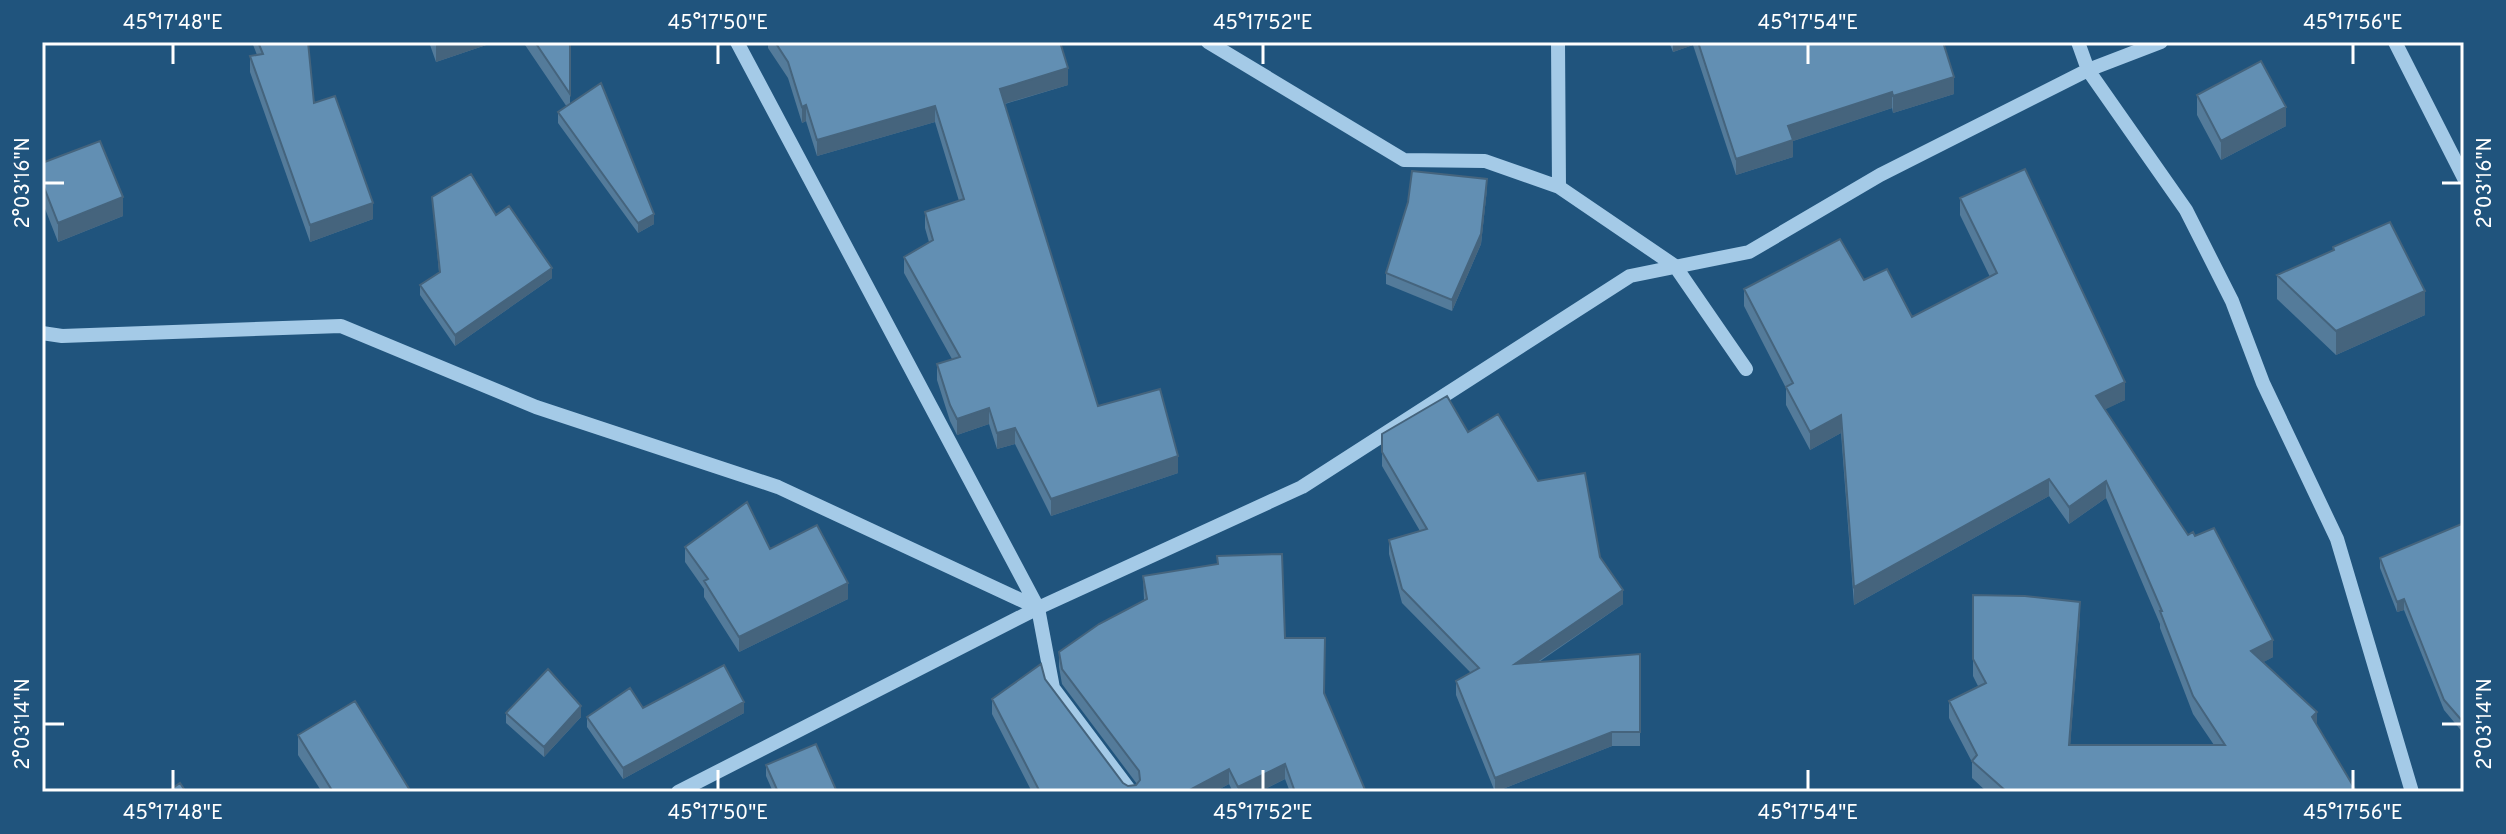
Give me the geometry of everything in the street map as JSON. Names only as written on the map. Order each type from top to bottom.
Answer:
[{"type":"street","points":[[737,42],[1038,608],[1053,688],[1131,792]]},
{"type":"street","points":[[1208,42],[1404,160],[1485,161],[1559,187],[1675,266],[1746,369]]},
{"type":"street","points":[[1558,42],[1559,187]]},
{"type":"street","points":[[2078,42],[2088,70],[2186,210],[2232,301],[2263,383],[2337,539],[2412,792]]},
{"type":"street","points":[[678,792],[1038,608],[1302,487],[1630,276],[1749,252],[1880,175],[2088,70],[2161,42]]},
{"type":"street","points":[[2395,42],[2464,178]]},
{"type":"street","points":[[42,333],[62,336],[341,326],[536,407],[778,487],[1038,608]]},
{"type":"building","points":[[258,42],[308,42],[314,103],[335,96],[373,203],[310,225],[250,56],[263,54]]},
{"type":"building","points":[[535,42],[570,42],[570,94]]},
{"type":"building","points":[[775,42],[1060,42],[1068,68],[1000,89],[1098,406],[1160,389],[1178,456],[1051,499],[1015,428],[997,433],[989,408],[957,419],[937,364],[960,357],[904,257],[933,240],[925,212],[964,199],[935,106],[817,140],[806,105],[802,107],[788,62]]},
{"type":"building","points":[[1698,42],[1943,42],[1954,77],[1893,96],[1892,92],[1788,126],[1793,140],[1736,159]]},
{"type":"building","points":[[2261,61],[2286,107],[2221,141],[2197,95]]},
{"type":"building","points":[[601,83],[654,214],[638,223],[558,112]]},
{"type":"building","points":[[100,141],[123,197],[58,223],[42,182],[42,163]]},
{"type":"building","points":[[2025,169],[2125,382],[2096,396],[2188,535],[2193,532],[2195,536],[2214,528],[2273,640],[2251,651],[2317,712],[2312,717],[2355,789],[2350,792],[2007,792],[1972,761],[1977,755],[1949,701],[1986,683],[1973,659],[1973,595],[2080,602],[2069,745],[2225,745],[2193,696],[2162,611],[2106,481],[2069,507],[2049,479],[1854,587],[1841,415],[1810,432],[1786,387],[1793,383],[1744,289],[1840,239],[1864,280],[1887,269],[1912,317],[1997,273],[1960,198]]},
{"type":"building","points":[[1412,171],[1487,179],[1481,234],[1452,300],[1386,273],[1408,202]]},
{"type":"building","points":[[471,174],[496,215],[509,206],[552,268],[455,335],[420,285],[440,272],[432,197]]},
{"type":"building","points":[[2390,222],[2425,291],[2336,331],[2277,275],[2334,250],[2333,247]]},
{"type":"building","points":[[1447,396],[1468,432],[1498,414],[1538,481],[1585,473],[1600,557],[1623,590],[1515,664],[1640,654],[1640,732],[1612,732],[1495,778],[1456,681],[1479,668],[1402,589],[1389,540],[1427,529],[1382,452],[1382,434]]},
{"type":"building","points":[[747,502],[770,549],[817,525],[848,583],[739,637],[704,581],[708,579],[685,547]]},
{"type":"building","points":[[2464,523],[2464,723],[2444,700],[2404,599],[2397,602],[2380,558]]},
{"type":"building","points":[[1282,554],[1285,638],[1325,638],[1324,693],[1366,792],[1295,792],[1285,764],[1238,787],[1229,769],[1186,792],[1040,792],[992,699],[1041,664],[1045,679],[1123,783],[1136,785],[1140,780],[1139,771],[1062,669],[1059,652],[1099,624],[1147,599],[1143,576],[1218,564],[1217,556]]},
{"type":"building","points":[[724,665],[744,702],[623,768],[587,717],[630,688],[643,708]]},
{"type":"building","points":[[548,669],[581,706],[544,747],[506,713]]},
{"type":"building","points":[[355,701],[411,792],[333,792],[298,735]]},
{"type":"building","points":[[816,744],[837,792],[778,792],[766,765]]},
{"type":"building","points":[[180,783],[186,792],[167,792]]}]
